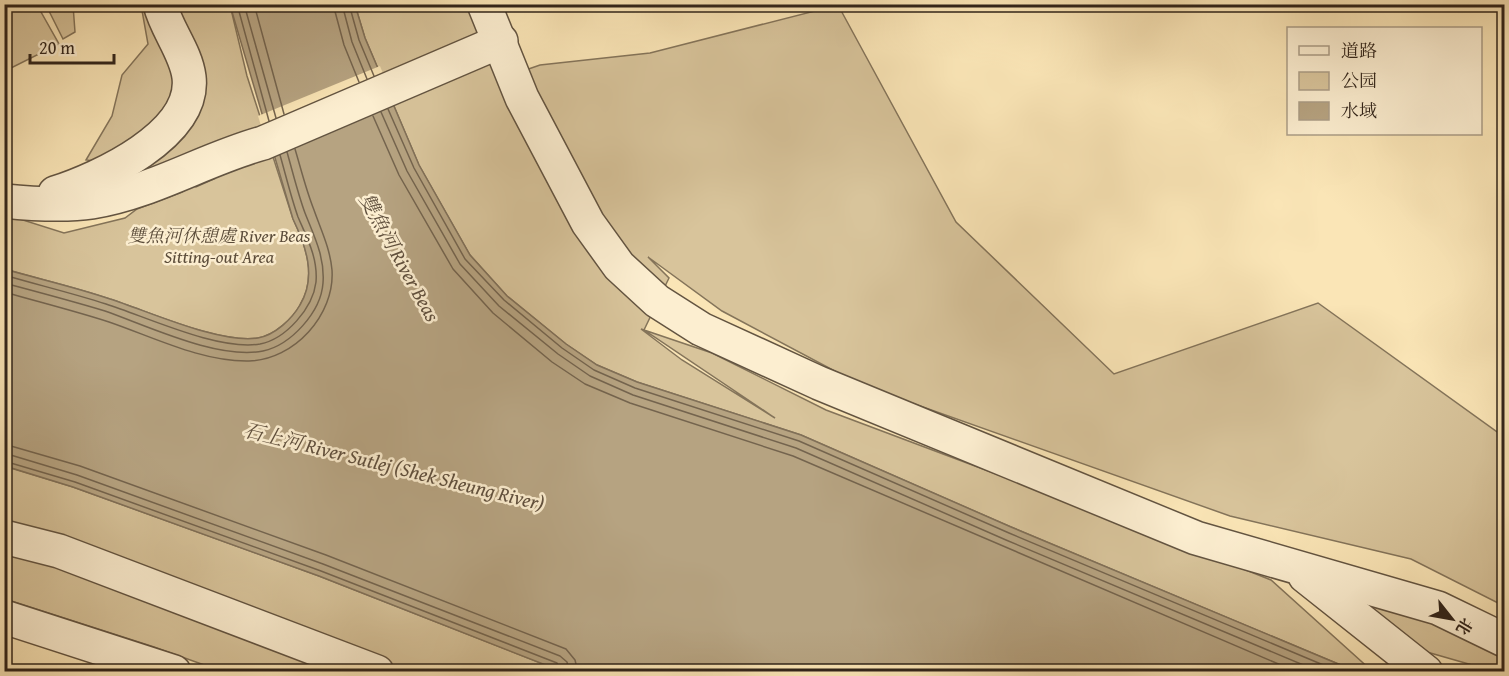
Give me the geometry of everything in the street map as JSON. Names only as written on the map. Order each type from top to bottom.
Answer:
[{"type":"street","points":[[15,202],[80,185],[110,171],[149,146],[173,125],[184,103],[189,75],[160,4]]},
{"type":"street","points":[[484,4],[486,46],[522,99],[588,223],[619,266],[657,301],[701,328],[819,382],[1196,538],[1438,608],[1504,640]]},
{"type":"street","points":[[15,202],[92,202],[140,189],[231,152],[263,143],[486,46]]},
{"type":"street","points":[[4,537],[59,551],[377,672]]},
{"type":"street","points":[[1293,566],[1426,672]]},
{"type":"street","points":[[4,617],[174,672]]},
{"type":"green space","points":[[5,4],[37,5],[59,44],[5,71]]},
{"type":"green space","points":[[46,5],[73,5],[75,32],[63,39]]},
{"type":"green space","name":"雙魚河休憩處 River Beas Sitting-out Area","points":[[141,5],[230,5],[247,76],[308,262],[308,284],[300,305],[282,326],[271,334],[242,339],[224,336],[184,325],[97,295],[5,269],[4,214],[64,233],[125,218],[137,209],[182,192],[193,185],[196,187],[214,179],[192,173],[86,160],[112,116],[122,75],[148,44]]},
{"type":"green space","points":[[355,5],[485,5],[517,73],[540,65],[650,53],[838,5],[956,222],[1114,374],[1318,303],[1504,437],[1504,606],[1411,559],[1230,516],[861,385],[722,311],[648,257],[669,278],[644,330],[712,353],[826,410],[1143,529],[1271,580],[1372,671],[1355,671],[1011,527],[801,435],[637,382],[597,365],[566,344],[507,296],[470,255],[419,165],[365,38]],"holes":[[[641,329],[644,330],[775,418],[682,360]]]},
{"type":"green space","points":[[4,466],[73,487],[319,576],[561,671],[221,671],[5,599]]},
{"type":"green space","points":[[1342,590],[1430,620],[1504,654],[1504,671],[1493,671],[1420,650]]},
{"type":"water","points":[[230,5],[355,5],[365,38],[419,165],[470,255],[507,296],[566,344],[597,365],[637,382],[801,435],[1011,527],[1355,671],[561,671],[319,576],[73,487],[5,466],[4,269],[97,295],[204,331],[242,339],[271,334],[288,321],[300,305],[308,284],[308,262],[293,219]]},
{"type":"pier","points":[[380,66],[395,103],[270,155],[258,116]]},
{"type":"water label","name":"雙魚河 River Beas","points":[[400,257]]},
{"type":"water label","name":"石上河 River Sutlej (Shek Sheung River)","points":[[394,466]]}]
